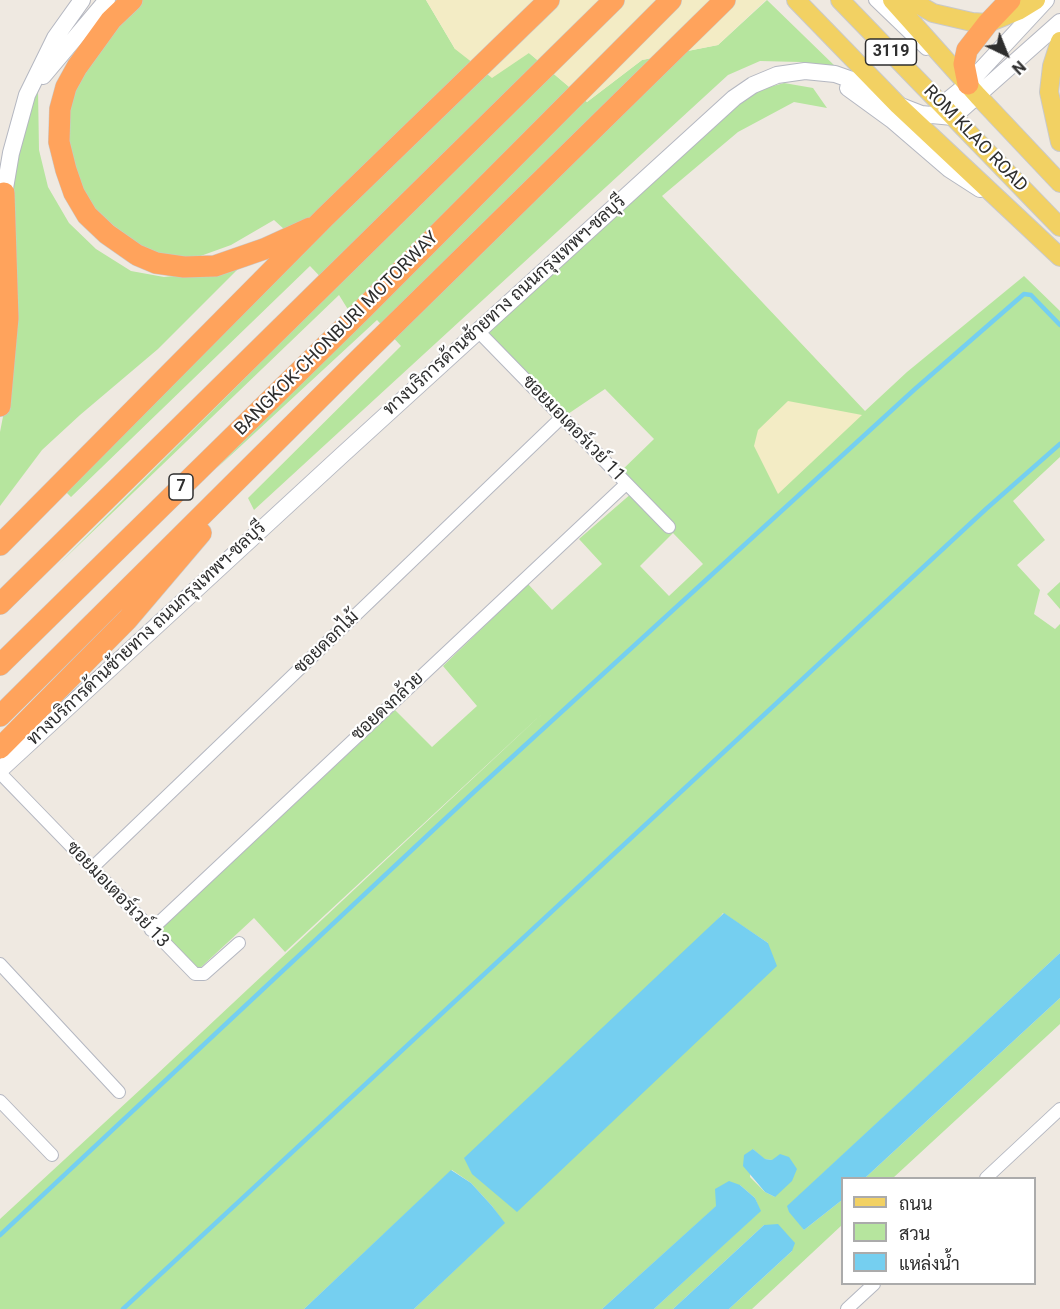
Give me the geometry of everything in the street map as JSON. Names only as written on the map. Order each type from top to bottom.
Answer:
[{"type":"highway","points":[[132,0],[111,20],[77,67],[66,87],[60,110],[59,142],[66,170],[74,193],[87,215],[137,255],[156,262],[184,267],[215,266],[264,249],[322,221]]},
{"type":"highway","points":[[0,545],[322,221],[549,0]]},
{"type":"highway","name":"7","points":[[0,604],[614,0]]},
{"type":"highway","name":"BANGKOK-CHONBURI MOTORWAY","points":[[0,665],[363,309],[671,0]]},
{"type":"highway","points":[[0,716],[726,0]]},
{"type":"highway","points":[[973,90],[964,64],[967,50],[1010,0]]},
{"type":"highway","points":[[0,406],[8,318],[4,193]]},
{"type":"highway","points":[[0,748],[127,620],[168,574],[269,449]]},
{"type":"highway","points":[[0,699],[51,666]]},
{"type":"main road","points":[[0,227],[10,153],[27,95],[55,38],[82,0]]},
{"type":"main road","points":[[27,95],[107,0]]},
{"type":"main road","points":[[796,0],[898,105],[1060,257]]},
{"type":"main road","name":"ROM KLAO ROAD","points":[[840,0],[1060,227]]},
{"type":"main road","name":"ROM KLAO ROAD","points":[[892,0],[1060,183]]},
{"type":"main road","points":[[910,0],[933,13],[972,22],[988,23],[1018,11],[1036,0]]},
{"type":"main road","points":[[973,90],[1046,0]]},
{"type":"main road","points":[[947,111],[1060,22]]},
{"type":"main road","points":[[1060,41],[1052,66],[1049,92],[1060,142]]},
{"type":"main road","points":[[806,70],[840,84],[858,95],[892,120],[949,169],[1002,204]]},
{"type":"main road","name":"ทางบริการด้านซ้ายทาง ถนนกรุงเทพฯ-ชลบุรี","points":[[0,772],[734,98],[753,85],[777,75],[806,70],[836,74],[852,80],[898,105],[921,114],[947,111]]},
{"type":"street","points":[[875,0],[949,71],[973,90]]},
{"type":"street","name":"ซอยมอเตอร์เวย์ 11","points":[[478,331],[669,527]]},
{"type":"street","name":"ซอยดอกไม้","points":[[92,868],[562,417]]},
{"type":"street","name":"ซอยดงกล้วย","points":[[151,930],[626,484]]},
{"type":"street","name":"ซอยมอเตอร์เวย์ 13","points":[[0,772],[190,971],[199,976],[204,974],[239,943]]},
{"type":"street","points":[[0,964],[119,1092]]},
{"type":"street","points":[[0,1101],[52,1155]]},
{"type":"street","points":[[988,1177],[1060,1109]]},
{"type":"street","points":[[847,1309],[873,1285]]},
{"type":"green space","points":[[139,0],[426,0],[455,49],[529,53],[587,102],[642,60],[718,45],[767,0],[837,68],[800,62],[760,61],[728,75],[254,510],[248,498],[401,346],[377,320],[217,468],[357,324],[339,295],[59,564],[333,290],[310,266],[71,497],[64,490],[307,250],[274,220],[231,245],[195,258],[149,253],[87,205],[64,136],[74,81]]},
{"type":"green space","points":[[784,83],[813,88],[827,108],[794,102],[738,132],[662,196],[865,411],[907,372],[1024,276],[1060,311],[1060,457],[1013,501],[1045,540],[1017,565],[1040,590],[1034,614],[1055,629],[1060,624],[1060,953],[788,1206],[804,1230],[841,1201],[841,1226],[752,1309],[729,1309],[792,1251],[764,1225],[673,1309],[654,1309],[760,1211],[755,1198],[740,1185],[602,1309],[414,1309],[504,1223],[471,1183],[452,1170],[304,1309],[0,1309],[0,1219],[545,711],[285,952],[254,918],[199,969],[160,930],[395,710],[432,747],[477,706],[443,666],[528,584],[552,610],[602,564],[579,539],[632,493],[616,476],[654,439],[605,389],[556,422],[484,333],[752,92]],"holes":[[[673,533],[703,564],[669,596],[640,566]],[[723,913],[768,943],[517,1211],[496,1193]],[[753,1149],[764,1159],[772,1160],[775,1197],[765,1192],[750,1177]]]},
{"type":"green space","points":[[38,90],[39,150],[48,187],[69,223],[96,249],[131,271],[164,277],[195,274],[243,264],[158,349],[42,450],[0,506],[0,432],[8,391],[8,218],[26,112]]},
{"type":"green space","points":[[1060,582],[1060,609],[1047,594]]},
{"type":"green space","points":[[1060,998],[1060,1024],[894,1177],[866,1177]]},
{"type":"sand","points":[[426,0],[766,0],[718,45],[642,60],[587,102],[529,53],[492,78],[455,49]]},
{"type":"sand","points":[[788,401],[862,415],[778,494],[754,446],[758,430]]},
{"type":"water","points":[[724,913],[768,943],[777,966],[517,1212],[472,1174],[464,1158]]},
{"type":"water","points":[[1060,953],[1060,998],[866,1177],[841,1177],[841,1201],[804,1230],[789,1212],[787,1206]]},
{"type":"water","points":[[753,1149],[765,1159],[772,1160],[780,1154],[789,1157],[797,1169],[792,1181],[775,1197],[765,1192],[743,1166],[744,1155]]},
{"type":"water","points":[[451,1170],[471,1183],[505,1223],[414,1309],[304,1309]]},
{"type":"water","points":[[729,1181],[740,1185],[755,1198],[761,1211],[654,1309],[602,1309],[716,1206],[715,1189]]},
{"type":"water","points":[[778,1224],[795,1243],[792,1251],[729,1309],[673,1309],[764,1225]]},
{"type":"waterway","points":[[0,1235],[475,791],[915,389],[1024,294],[1031,295],[1060,325]]},
{"type":"waterway","points":[[123,1309],[986,509],[1060,444]]}]
